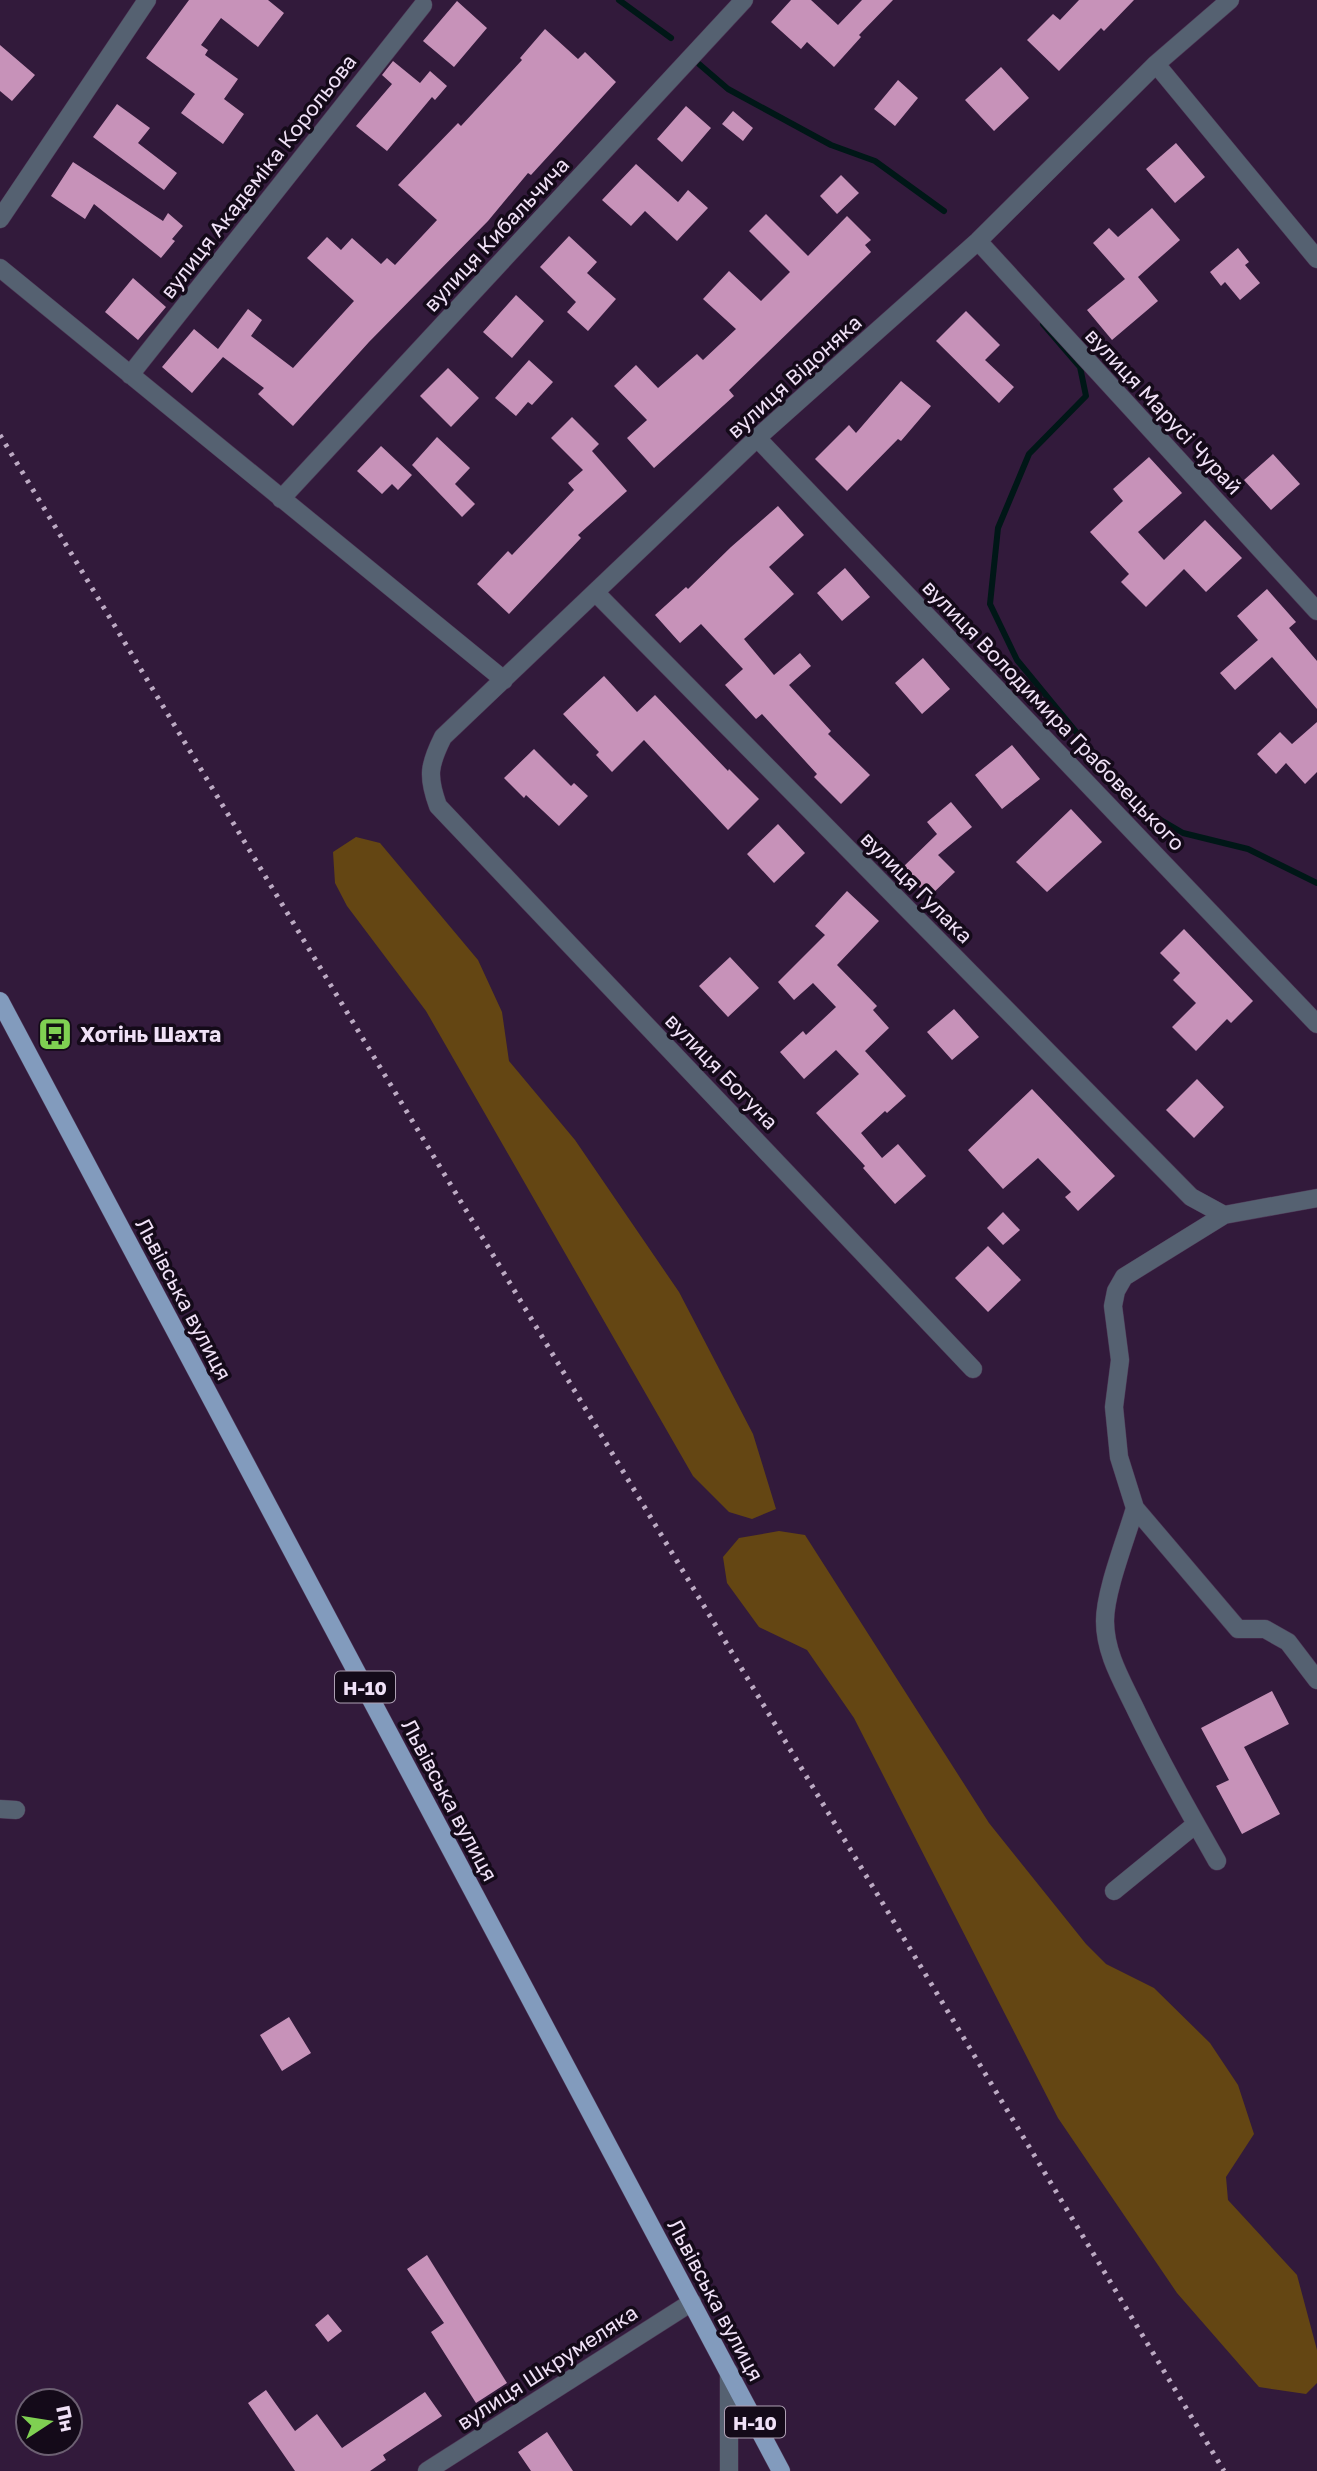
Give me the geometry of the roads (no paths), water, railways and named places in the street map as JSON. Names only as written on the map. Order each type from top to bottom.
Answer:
[{"type":"main road","name":"Львівська вулиця","points":[[0,1001],[782,2471]]},
{"type":"street","points":[[0,219],[147,0]]},
{"type":"street","name":"вулиця Кибальчича","points":[[281,499],[744,0]]},
{"type":"street","name":"вулиця Відоняка","points":[[438,806],[431,788],[430,772],[434,755],[443,737],[757,438],[978,242],[1156,64],[1230,0]]},
{"type":"street","name":"вулиця Академіка Корольова","points":[[130,375],[423,5]]},
{"type":"street","points":[[1156,64],[1317,258]]},
{"type":"street","name":"вулиця Марусі Чурай","points":[[978,242],[1317,611]]},
{"type":"street","points":[[0,268],[504,680]]},
{"type":"street","name":"вулиця Володимира Грабовецького","points":[[757,438],[1317,1024]]},
{"type":"street","name":"вулиця Гулака","points":[[596,593],[1191,1197],[1217,1211]]},
{"type":"street","name":"вулиця Богуна","points":[[438,806],[973,1368]]},
{"type":"street","points":[[1317,1198],[1217,1211],[1124,1277],[1116,1291],[1113,1306],[1120,1360],[1114,1406],[1119,1457],[1135,1508],[1238,1629],[1265,1629],[1288,1642],[1317,1680]]},
{"type":"street","points":[[1135,1508],[1109,1597],[1105,1620],[1107,1643],[1114,1665],[1157,1754],[1217,1861]]},
{"type":"street","points":[[1114,1891],[1196,1824]]},
{"type":"street","name":"вулиця Шкрумеляка","points":[[427,2471],[692,2302]]},
{"type":"street","points":[[729,2372],[729,2471]]},
{"type":"waterway","points":[[619,0],[671,38]]},
{"type":"waterway","points":[[699,64],[728,89],[831,145],[875,161],[944,211]]},
{"type":"waterway","points":[[1043,324],[1080,367],[1086,396],[1029,454],[998,528],[990,604],[1017,660],[1137,806],[1183,833],[1248,849],[1317,883]]},
{"type":"railway","points":[[0,435],[1224,2471]]},
{"type":"place","name":"Хотінь Шахта","points":[[55,1034]]}]
